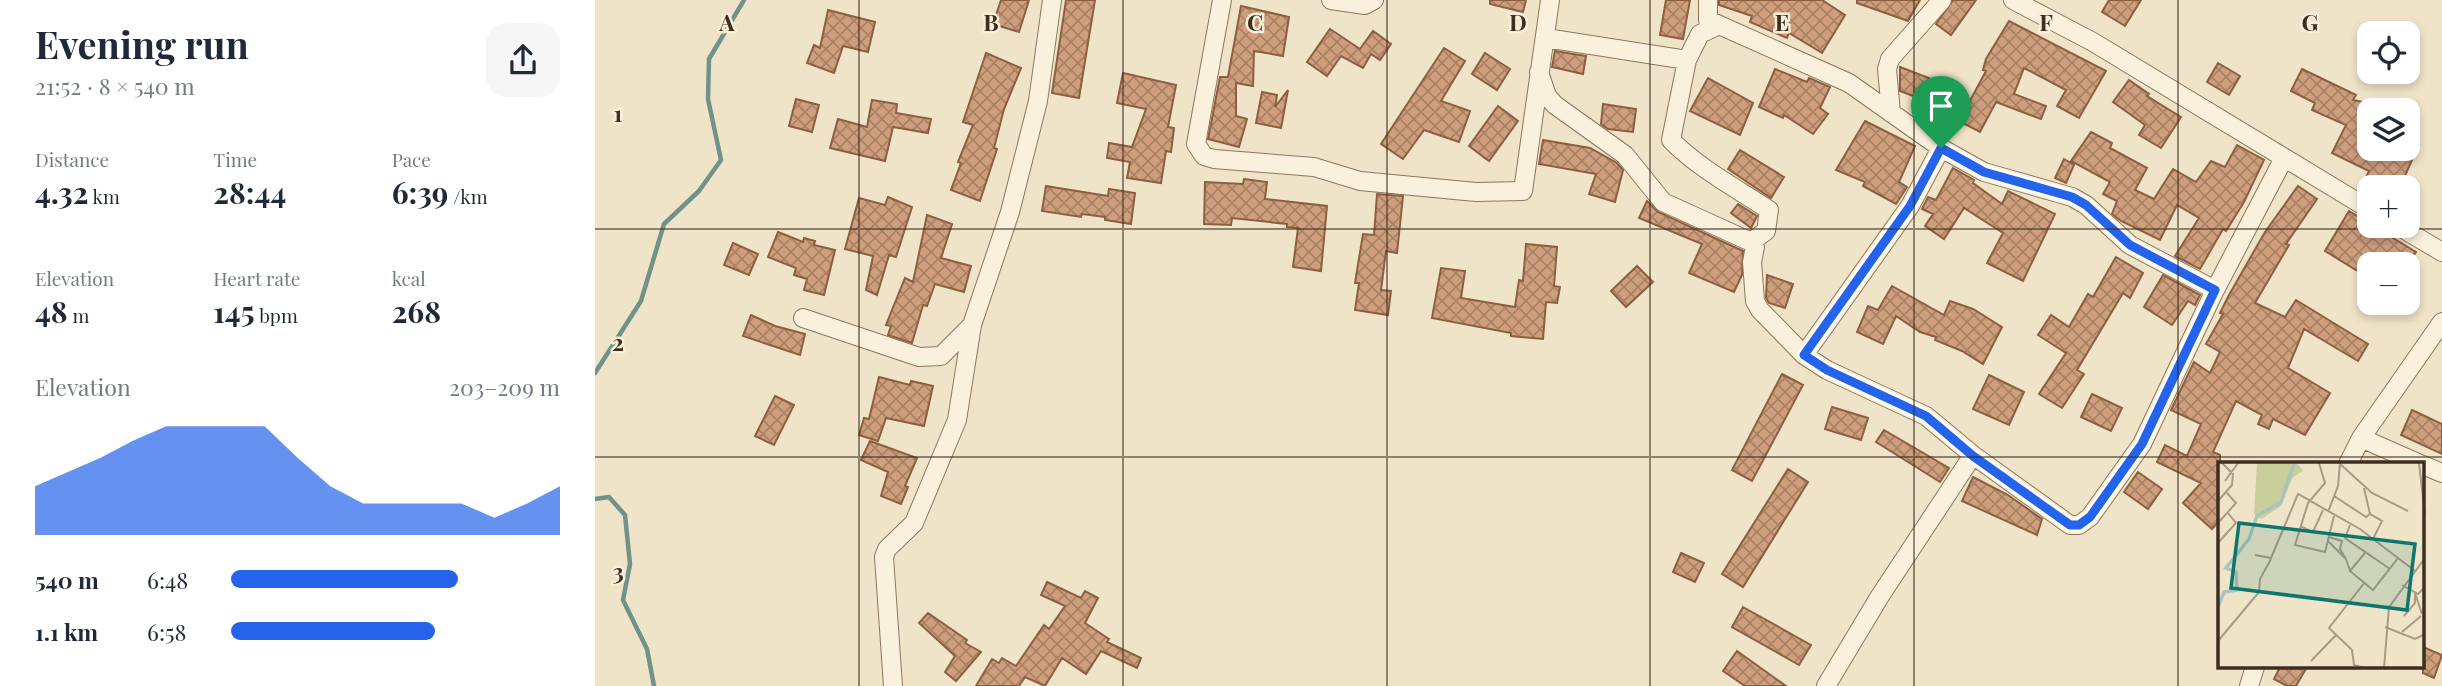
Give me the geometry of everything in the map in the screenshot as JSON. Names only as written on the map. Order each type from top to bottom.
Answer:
[{"type":"street","points":[[893,686],[884,557],[887,549],[905,535],[918,516],[957,420],[972,326],[1010,212],[1038,101],[1052,0]]},
{"type":"street","points":[[1222,0],[1196,144],[1204,156],[1314,167],[1360,181],[1476,192],[1523,191],[1550,0]]},
{"type":"street","points":[[1331,0],[1365,5],[1374,0]]},
{"type":"street","points":[[1708,0],[1707,20],[1823,69],[1849,83],[1941,148],[1984,172],[2072,197],[2086,205],[2130,245],[2215,290]]},
{"type":"street","points":[[1891,113],[1887,69],[1890,59],[1942,0]]},
{"type":"street","points":[[2013,0],[2093,42],[2357,202]]},
{"type":"street","points":[[1719,25],[1700,34],[1687,60],[1671,140],[1689,159],[1704,165],[1769,210],[1766,231],[1751,242]]},
{"type":"street","points":[[1546,38],[1687,60]]},
{"type":"street","points":[[1539,72],[1547,96],[1555,106],[1625,155],[1663,202],[1751,242],[1755,247],[1752,262],[1755,301],[1760,310],[1804,355],[1827,370],[1926,416],[1973,456],[2070,525],[2079,525],[2090,517],[2142,444],[2215,290],[2284,158]]},
{"type":"street","points":[[1804,355],[1910,206],[1941,148]]},
{"type":"street","points":[[2418,238],[2442,252]]},
{"type":"street","points":[[803,318],[919,357],[941,356],[972,326]]},
{"type":"street","points":[[2349,462],[2361,438],[2442,322]]},
{"type":"street","points":[[2361,438],[2416,462]]},
{"type":"street","points":[[1826,686],[1880,596],[1973,456]]},
{"type":"street","points":[[2424,465],[2442,473]]},
{"type":"street","points":[[2249,686],[2255,668]]},
{"type":"building","points":[[1001,0],[1029,0],[1019,32],[993,24]]},
{"type":"building","points":[[1066,0],[1095,0],[1079,98],[1052,93]]},
{"type":"building","points":[[1490,0],[1526,0],[1523,12],[1490,4]]},
{"type":"building","points":[[1666,0],[1690,0],[1683,39],[1660,35]]},
{"type":"building","points":[[1719,0],[1822,0],[1845,15],[1822,53],[1789,33],[1787,38],[1750,22],[1752,16],[1719,5]]},
{"type":"building","points":[[1857,0],[1920,0],[1908,21],[1857,3]]},
{"type":"building","points":[[1953,0],[1976,0],[1951,35],[1936,24]]},
{"type":"building","points":[[2109,0],[2141,0],[2125,26],[2102,12]]},
{"type":"building","points":[[1241,6],[1289,17],[1283,56],[1254,51],[1253,86],[1236,83],[1236,116],[1247,119],[1239,147],[1208,139],[1220,77],[1228,77]]},
{"type":"building","points":[[828,10],[875,22],[868,52],[843,46],[834,73],[807,63],[814,45],[820,48]]},
{"type":"building","points":[[2009,21],[2106,71],[2079,118],[2057,106],[2066,90],[2024,68],[2014,94],[2046,106],[2041,119],[1996,102],[1980,132],[1959,121],[1986,71],[1983,70],[1986,59]]},
{"type":"building","points":[[1330,29],[1360,49],[1373,31],[1391,44],[1380,60],[1371,54],[1363,68],[1341,56],[1327,76],[1307,62]]},
{"type":"building","points":[[1444,48],[1465,61],[1441,101],[1470,111],[1459,142],[1424,130],[1403,159],[1381,144]]},
{"type":"building","points":[[1555,51],[1586,56],[1583,74],[1552,67]]},
{"type":"building","points":[[986,53],[1021,68],[1004,109],[994,148],[997,149],[980,201],[951,190],[961,163],[958,162],[973,125],[963,122]]},
{"type":"building","points":[[1485,53],[1510,69],[1497,90],[1472,74]]},
{"type":"building","points":[[2218,63],[2240,76],[2229,95],[2207,82]]},
{"type":"building","points":[[1900,67],[1929,78],[1921,99],[1900,91]]},
{"type":"building","points":[[1775,69],[1807,82],[1809,78],[1830,87],[1820,108],[1828,114],[1813,134],[1784,115],[1783,118],[1759,107]]},
{"type":"building","points":[[2302,69],[2356,95],[2353,100],[2357,101],[2357,161],[2412,161],[2405,175],[2367,175],[2369,171],[2332,153],[2346,125],[2312,110],[2315,103],[2291,91]]},
{"type":"building","points":[[1123,73],[1176,85],[1168,127],[1174,128],[1171,152],[1166,151],[1161,183],[1127,178],[1130,162],[1107,158],[1109,143],[1132,147],[1146,109],[1117,103]]},
{"type":"building","points":[[1708,78],[1753,103],[1740,135],[1690,111]]},
{"type":"building","points":[[2129,80],[2149,94],[2147,96],[2181,117],[2161,148],[2139,135],[2145,125],[2113,102]]},
{"type":"building","points":[[1288,90],[1281,128],[1256,123],[1262,92],[1277,95],[1275,107]]},
{"type":"building","points":[[796,99],[819,105],[812,132],[789,126]]},
{"type":"building","points":[[872,100],[897,104],[896,113],[931,119],[928,133],[893,127],[885,161],[830,148],[838,119],[867,127]]},
{"type":"building","points":[[1603,104],[1636,109],[1633,132],[1608,129],[1601,124]]},
{"type":"building","points":[[1498,106],[1518,121],[1489,161],[1469,146]]},
{"type":"building","points":[[1865,121],[1915,146],[1899,182],[1907,187],[1896,204],[1863,186],[1865,182],[1836,170]]},
{"type":"building","points":[[2091,132],[2112,143],[2110,148],[2147,168],[2135,190],[2154,199],[2173,169],[2196,182],[2211,161],[2225,167],[2237,145],[2264,160],[2244,202],[2226,231],[2223,229],[2200,269],[2175,256],[2199,218],[2177,205],[2160,240],[2112,214],[2117,201],[2103,194],[2110,182],[2071,161]]},
{"type":"building","points":[[1543,140],[1590,148],[1617,163],[1623,170],[1615,202],[1589,194],[1596,174],[1539,164]]},
{"type":"building","points":[[1740,150],[1784,177],[1771,198],[1728,169]]},
{"type":"building","points":[[2064,159],[2074,165],[2066,183],[2055,178]]},
{"type":"building","points":[[1953,168],[1974,180],[1973,183],[2002,204],[2008,191],[2055,214],[2023,281],[1987,263],[2003,233],[1964,208],[1944,239],[1925,226],[1933,214],[1922,209],[1928,197],[1936,200]]},
{"type":"building","points":[[1244,179],[1267,182],[1265,199],[1327,206],[1321,271],[1293,267],[1298,228],[1287,227],[1287,224],[1232,218],[1231,225],[1204,224],[1205,182],[1243,184]]},
{"type":"building","points":[[1046,186],[1108,196],[1109,189],[1135,193],[1131,224],[1105,220],[1105,217],[1082,214],[1081,217],[1042,211]]},
{"type":"building","points":[[2298,186],[2317,199],[2286,244],[2289,245],[2255,303],[2285,317],[2296,300],[2368,344],[2358,361],[2304,329],[2288,368],[2330,393],[2305,435],[2273,419],[2269,429],[2258,424],[2262,415],[2236,401],[2213,452],[2220,455],[2220,462],[2218,522],[2212,529],[2183,503],[2201,483],[2157,462],[2165,445],[2187,456],[2201,424],[2171,410],[2194,362],[2210,373],[2220,352],[2206,344],[2223,314],[2220,313],[2229,295],[2265,232]]},
{"type":"building","points":[[1377,194],[1403,196],[1397,253],[1386,251],[1381,290],[1391,291],[1388,315],[1355,310],[1359,283],[1355,283],[1363,234],[1374,235]]},
{"type":"building","points":[[888,197],[912,207],[896,257],[889,255],[877,295],[866,290],[873,256],[845,249],[859,198],[885,205]]},
{"type":"building","points":[[1647,201],[1658,212],[1743,251],[1742,275],[1734,292],[1689,273],[1702,244],[1639,218]]},
{"type":"building","points":[[1738,204],[1757,216],[1751,228],[1731,213]]},
{"type":"building","points":[[2349,211],[2357,216],[2357,238],[2393,238],[2416,252],[2357,252],[2357,271],[2325,251]]},
{"type":"building","points":[[927,215],[952,224],[941,258],[971,266],[964,292],[935,284],[927,306],[923,305],[912,343],[888,335],[891,326],[886,325],[905,278],[913,282]]},
{"type":"building","points":[[778,232],[803,242],[804,238],[815,241],[814,245],[835,250],[824,295],[804,290],[807,279],[794,275],[796,268],[768,257]]},
{"type":"building","points":[[733,243],[758,254],[749,275],[724,265]]},
{"type":"building","points":[[1526,244],[1557,247],[1554,286],[1560,287],[1557,303],[1546,302],[1543,339],[1511,336],[1511,333],[1432,318],[1441,268],[1465,271],[1461,298],[1515,307],[1519,280],[1523,281]]},
{"type":"building","points":[[2116,257],[2143,273],[2130,298],[2123,293],[2077,370],[2084,374],[2062,408],[2039,394],[2066,353],[2038,335],[2051,315],[2069,327],[2088,294],[2093,297]]},
{"type":"building","points":[[1637,266],[1653,282],[1626,307],[1611,291]]},
{"type":"building","points":[[1767,275],[1793,284],[1785,308],[1769,303],[1766,298]]},
{"type":"building","points":[[2163,275],[2200,295],[2195,305],[2188,301],[2172,325],[2144,307]]},
{"type":"building","points":[[1892,286],[1944,315],[1950,301],[1973,309],[2002,327],[1983,364],[1962,351],[1935,340],[1936,337],[1920,332],[1896,316],[1883,344],[1857,332],[1868,306],[1878,310]]},
{"type":"building","points":[[751,315],[775,326],[805,334],[800,355],[743,336]]},
{"type":"building","points":[[1782,374],[1803,385],[1752,481],[1732,470]]},
{"type":"building","points":[[1989,375],[2024,392],[2009,425],[1973,409]]},
{"type":"building","points":[[879,377],[910,385],[911,381],[933,386],[924,426],[886,418],[878,441],[859,435],[864,418],[869,419]]},
{"type":"building","points":[[2092,394],[2122,408],[2111,431],[2081,417]]},
{"type":"building","points":[[775,396],[794,405],[774,445],[755,436]]},
{"type":"building","points":[[1832,407],[1868,418],[1861,440],[1825,429]]},
{"type":"building","points":[[2412,410],[2442,424],[2442,454],[2401,435]]},
{"type":"building","points":[[1884,430],[1949,468],[1940,482],[1876,442]]},
{"type":"building","points":[[870,441],[917,458],[905,486],[908,487],[901,504],[881,496],[888,472],[861,460]]},
{"type":"building","points":[[1788,469],[1808,482],[1743,587],[1722,574]]},
{"type":"building","points":[[2138,472],[2162,489],[2148,509],[2124,492]]},
{"type":"building","points":[[1973,477],[2008,495],[2042,519],[2037,535],[1962,501]]},
{"type":"building","points":[[1681,553],[1704,563],[1695,582],[1673,572]]},
{"type":"building","points":[[1047,582],[1081,598],[1085,591],[1098,598],[1085,623],[1109,639],[1107,642],[1141,658],[1137,668],[1101,651],[1086,674],[1062,658],[1045,686],[1025,677],[1019,686],[976,686],[992,659],[999,663],[1002,658],[1016,666],[1044,625],[1049,629],[1065,606],[1041,595]]},
{"type":"building","points":[[1743,607],[1811,645],[1799,665],[1732,627]]},
{"type":"building","points":[[928,613],[967,640],[965,643],[981,652],[956,681],[945,672],[955,656],[919,623]]},
{"type":"building","points":[[2424,647],[2442,655],[2434,678],[2423,673]]},
{"type":"building","points":[[1737,651],[1786,686],[1745,686],[1723,671]]},
{"type":"building","points":[[2280,668],[2306,668],[2296,686],[2287,686],[2274,679]]},
{"type":"waterway","points":[[595,373],[641,301],[664,224],[699,191],[721,160],[708,99],[709,59],[744,0]]},
{"type":"waterway","points":[[595,499],[609,497],[625,515],[630,564],[623,600],[647,649],[654,686]]},
{"type":"route","points":[[1941,148],[1984,172],[2072,197],[2086,205],[2130,245],[2215,290],[2142,444],[2090,517],[2079,525],[2070,525],[1973,456],[1926,416],[1827,370],[1804,355],[1910,206],[1941,148]]}]
